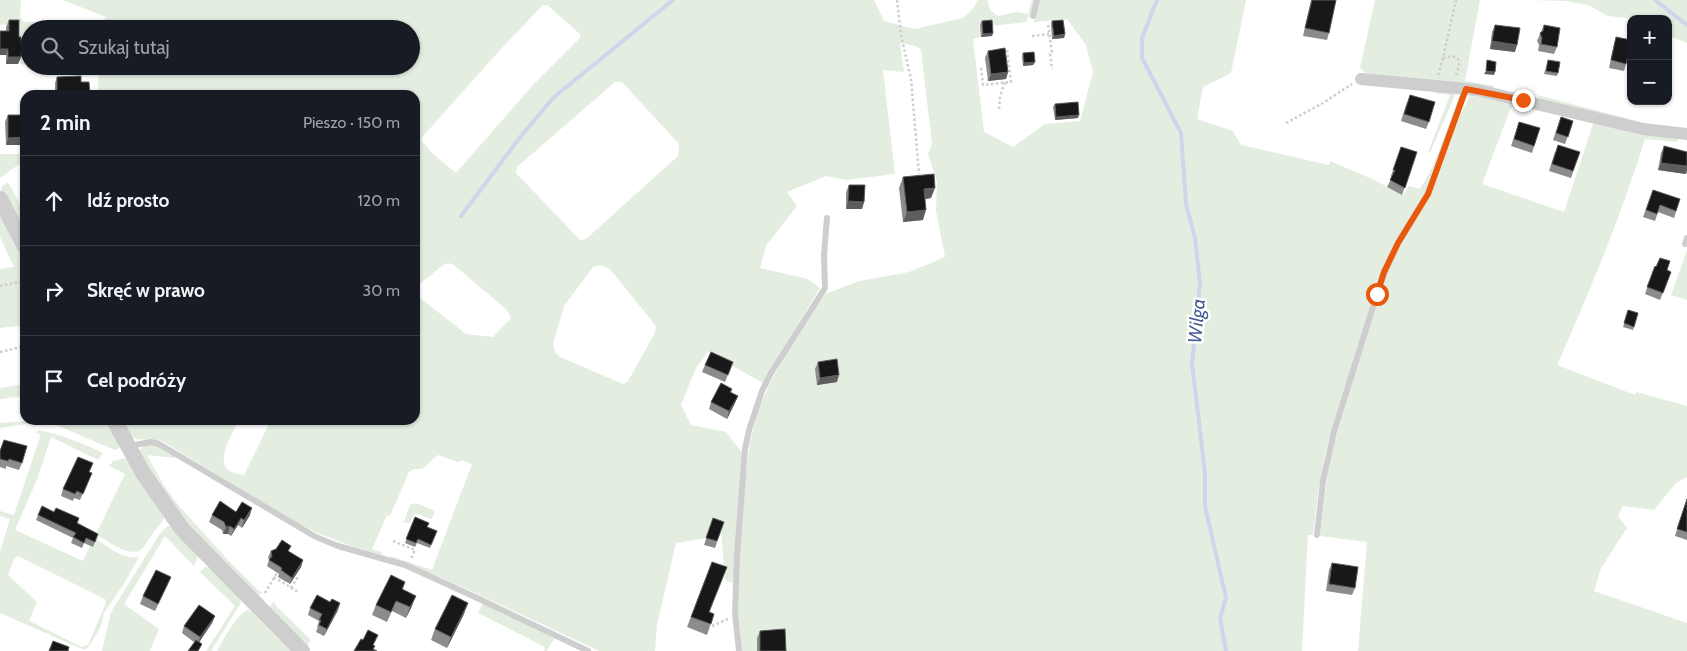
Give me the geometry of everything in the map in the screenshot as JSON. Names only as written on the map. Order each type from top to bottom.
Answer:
[{"type":"street","points":[[1358,80],[1460,88],[1499,95],[1643,129],[1687,134]]},
{"type":"street","points":[[0,199],[20,237]]},
{"type":"street","points":[[117,425],[157,494],[182,529],[302,651]]},
{"type":"lane","points":[[1033,16],[1037,0]]},
{"type":"lane","points":[[1317,535],[1323,481],[1334,432],[1384,272],[1398,243],[1428,194],[1460,88]]},
{"type":"lane","points":[[739,651],[735,614],[737,556],[745,449],[755,410],[766,382],[825,288],[824,255],[828,218]]},
{"type":"lane","points":[[128,446],[151,442],[159,444],[316,536],[346,548],[405,565],[588,651]]},
{"type":"path","points":[[897,0],[901,35],[911,79],[919,174]]},
{"type":"path","points":[[1434,86],[1443,58],[1456,0]]},
{"type":"path","points":[[1048,25],[1052,52],[1050,54],[1052,69]]},
{"type":"path","points":[[1032,36],[1049,34]]},
{"type":"path","points":[[981,68],[984,85],[1011,82],[1008,50]]},
{"type":"path","points":[[1443,58],[1452,56],[1458,59],[1460,88]]},
{"type":"path","points":[[1286,123],[1323,104],[1358,80]]},
{"type":"path","points":[[999,109],[1000,96],[1005,82]]},
{"type":"path","points":[[0,286],[20,282]]},
{"type":"path","points":[[0,352],[20,347]]},
{"type":"path","points":[[393,541],[415,550],[410,563]]},
{"type":"path","points":[[265,593],[277,573]]},
{"type":"path","points":[[291,588],[299,575]]},
{"type":"path","points":[[274,577],[298,592]]},
{"type":"path","points":[[712,626],[731,617]]},
{"type":"shaded area","points":[[0,0],[21,0],[20,17],[22,20],[20,20],[20,23],[0,25]]},
{"type":"shaded area","points":[[63,0],[874,0],[884,21],[915,29],[963,18],[972,10],[978,0],[987,0],[991,11],[998,16],[1016,12],[1028,14],[1032,0],[1034,0],[1026,22],[991,26],[990,24],[979,25],[981,37],[973,39],[984,132],[1013,147],[1045,124],[1080,121],[1093,72],[1086,45],[1067,19],[1034,22],[1040,0],[1246,0],[1231,73],[1203,87],[1197,119],[1233,131],[1241,145],[1329,165],[1330,161],[1403,195],[1409,186],[1420,189],[1432,168],[1454,113],[1425,196],[1394,244],[1384,265],[1327,446],[1318,492],[1313,535],[1308,535],[1302,651],[741,651],[738,614],[739,556],[745,482],[750,442],[757,414],[770,383],[793,341],[825,294],[859,281],[909,272],[945,257],[936,211],[937,181],[928,154],[932,144],[921,50],[916,46],[900,43],[904,72],[883,70],[895,174],[846,180],[826,176],[787,192],[797,206],[766,246],[760,268],[808,279],[820,288],[763,383],[708,352],[696,368],[681,405],[691,425],[726,432],[742,453],[733,583],[725,580],[721,529],[711,525],[706,538],[676,543],[657,625],[655,651],[599,651],[469,590],[391,558],[391,556],[432,570],[472,464],[462,460],[458,462],[438,455],[422,469],[414,469],[409,472],[390,516],[387,515],[372,549],[383,553],[381,555],[315,532],[281,514],[162,441],[134,438],[124,425],[236,425],[227,445],[224,462],[233,473],[244,475],[269,425],[420,425],[420,298],[466,334],[493,337],[511,318],[507,310],[454,265],[448,263],[443,265],[420,284],[420,90],[98,90],[99,75],[420,75],[420,20],[103,20],[106,17]],"holes":[[[543,5],[547,5],[580,34],[580,38],[532,86],[456,173],[433,154],[421,140],[499,51]],[[615,82],[622,82],[679,144],[678,156],[586,239],[580,240],[516,173],[517,167]],[[601,265],[610,269],[656,326],[655,333],[628,381],[623,384],[560,357],[555,352],[553,344],[564,306],[593,267]]]},
{"type":"shaded area","points":[[1375,0],[1480,0],[1465,81],[1495,86],[1491,90],[1368,75],[1360,68]]},
{"type":"shaded area","points":[[1532,0],[1687,0],[1687,43],[1672,37],[1672,15],[1627,15],[1627,18],[1608,16],[1588,5],[1565,1]]},
{"type":"shaded area","points":[[1437,89],[1455,92],[1455,95],[1430,153],[1428,152],[1450,95],[1434,93]]},
{"type":"shaded area","points":[[1471,93],[1516,103],[1514,107],[1511,107],[1482,184],[1564,212],[1594,121],[1676,136],[1678,142],[1645,139],[1604,253],[1557,365],[1635,395],[1636,392],[1687,406],[1687,477],[1676,483],[1654,510],[1623,506],[1618,516],[1627,528],[1601,568],[1594,591],[1687,623],[1687,651],[1358,651],[1367,542],[1320,536],[1327,478],[1335,441],[1379,295],[1404,238],[1429,198],[1459,118]]},
{"type":"shaded area","points":[[1537,95],[1649,124],[1665,129],[1541,102]]},
{"type":"shaded area","points":[[0,154],[20,154],[20,164],[0,178]]},
{"type":"shaded area","points":[[8,182],[20,204],[20,226],[1,190],[2,186]]},
{"type":"shaded area","points":[[0,216],[20,255],[20,326],[0,328],[0,269],[14,267],[0,237]]},
{"type":"shaded area","points":[[1687,250],[1687,300],[1671,295]]},
{"type":"shaded area","points":[[20,385],[20,397],[0,399],[0,388]]},
{"type":"shaded area","points":[[20,422],[20,425],[0,428],[0,423]]},
{"type":"shaded area","points":[[56,425],[110,425],[121,446],[116,450]]},
{"type":"shaded area","points":[[39,430],[56,434],[103,453],[98,460],[51,437],[38,477],[15,530],[83,561],[94,538],[121,554],[139,557],[104,613],[101,626],[86,649],[82,649],[0,613],[0,552],[10,519],[0,516],[0,511],[14,515],[41,434],[35,433]],"holes":[[[18,556],[105,599],[106,603],[88,645],[82,647],[29,621],[37,602],[8,575],[14,559]]]},
{"type":"shaded area","points":[[149,445],[160,446],[177,456],[173,458],[147,455],[163,484],[179,506],[228,560],[259,591],[263,592],[259,595],[264,600],[262,601],[184,523],[165,498],[139,450]]},
{"type":"shaded area","points":[[125,458],[164,517],[143,548],[132,552],[119,548],[96,534],[125,474],[109,466],[113,461]]},
{"type":"shaded area","points":[[416,503],[435,512],[431,519],[415,513],[410,523],[405,523],[410,505]]},
{"type":"shaded area","points":[[169,526],[198,556],[194,566],[165,536],[124,604],[159,629],[150,651],[102,651],[111,612],[159,535]]},
{"type":"shaded area","points":[[205,567],[210,568],[240,599],[241,603],[211,651],[206,651],[235,606],[200,572]]},
{"type":"shaded area","points":[[274,602],[311,640],[307,646],[269,607]]},
{"type":"shaded area","points":[[483,603],[554,638],[547,651],[544,651],[545,647],[478,613]]},
{"type":"shaded area","points":[[249,610],[291,651],[217,651],[235,621],[244,612]]},
{"type":"building","points":[[1312,0],[1336,0],[1329,33],[1305,28]]},
{"type":"building","points":[[9,20],[19,20],[20,57],[8,57],[8,49],[0,49],[0,31],[9,31]]},
{"type":"building","points":[[992,20],[993,33],[983,34],[982,21]]},
{"type":"building","points":[[1063,20],[1065,34],[1054,36],[1052,21]]},
{"type":"building","points":[[1495,25],[1520,28],[1517,45],[1492,41]]},
{"type":"building","points":[[1544,25],[1560,28],[1557,47],[1541,44],[1542,38],[1540,33],[1543,31]]},
{"type":"building","points":[[1616,37],[1627,39],[1626,64],[1611,60]]},
{"type":"building","points":[[1005,48],[1008,72],[991,74],[988,51]]},
{"type":"building","points":[[1034,52],[1035,62],[1024,63],[1023,53]]},
{"type":"building","points":[[1487,60],[1496,62],[1495,72],[1486,71]]},
{"type":"building","points":[[1548,60],[1560,62],[1558,73],[1546,71]]},
{"type":"building","points":[[81,76],[81,82],[89,82],[90,90],[57,90],[57,77]]},
{"type":"building","points":[[1410,95],[1435,102],[1429,122],[1404,114]]},
{"type":"building","points":[[1078,102],[1079,115],[1056,117],[1055,104]]},
{"type":"building","points":[[8,115],[20,115],[20,137],[8,138]]},
{"type":"building","points":[[1561,117],[1573,121],[1568,137],[1556,133]]},
{"type":"building","points":[[1519,122],[1540,128],[1534,146],[1514,139]]},
{"type":"building","points":[[1558,145],[1580,152],[1573,171],[1552,164]]},
{"type":"building","points":[[1664,146],[1687,152],[1687,166],[1661,163]]},
{"type":"building","points":[[1401,147],[1417,152],[1405,188],[1390,180],[1395,170],[1393,170]]},
{"type":"building","points":[[934,174],[935,188],[924,189],[926,210],[907,212],[903,177]]},
{"type":"building","points":[[849,185],[865,185],[864,202],[848,201]]},
{"type":"building","points":[[1653,190],[1680,199],[1676,211],[1660,205],[1657,214],[1646,210]]},
{"type":"building","points":[[1660,258],[1670,261],[1667,270],[1671,272],[1663,293],[1647,287]]},
{"type":"building","points":[[1628,310],[1638,313],[1634,327],[1624,323]]},
{"type":"building","points":[[711,352],[733,362],[728,375],[705,365]]},
{"type":"building","points":[[837,359],[839,375],[820,378],[818,362]]},
{"type":"building","points":[[721,383],[732,389],[730,392],[738,396],[729,411],[711,402]]},
{"type":"building","points":[[4,440],[27,446],[22,463],[9,459],[8,461],[0,459],[0,451]]},
{"type":"building","points":[[78,457],[93,463],[89,472],[92,473],[83,494],[77,491],[75,494],[63,489]]},
{"type":"building","points":[[1687,499],[1687,532],[1677,529]]},
{"type":"building","points":[[220,501],[236,512],[242,502],[252,508],[244,520],[241,518],[234,529],[230,526],[226,527],[224,522],[212,515]]},
{"type":"building","points":[[42,506],[54,512],[56,508],[79,518],[77,523],[98,534],[95,542],[86,538],[84,543],[73,537],[76,533],[38,515]]},
{"type":"building","points":[[415,517],[429,523],[427,527],[437,531],[431,545],[418,539],[416,543],[406,539]]},
{"type":"building","points":[[713,518],[724,522],[717,541],[706,538]]},
{"type":"building","points":[[282,540],[291,546],[288,551],[303,560],[292,578],[281,570],[282,568],[269,560],[272,556],[271,551],[276,549]]},
{"type":"building","points":[[712,562],[727,567],[709,612],[714,614],[711,624],[691,617]]},
{"type":"building","points":[[1332,563],[1358,567],[1355,588],[1329,584]]},
{"type":"building","points":[[156,570],[171,577],[158,604],[143,596]]},
{"type":"building","points":[[391,575],[405,582],[402,589],[416,596],[410,607],[396,601],[391,612],[376,605]]},
{"type":"building","points":[[317,595],[330,602],[332,599],[340,603],[327,629],[319,625],[322,614],[310,608]]},
{"type":"building","points":[[452,595],[468,603],[451,637],[435,629]]},
{"type":"building","points":[[199,605],[215,616],[200,637],[184,626]]},
{"type":"building","points":[[785,629],[786,651],[760,651],[760,631]]},
{"type":"building","points":[[368,630],[378,635],[373,645],[375,646],[373,649],[377,651],[354,651],[361,639],[363,640]]},
{"type":"building","points":[[196,640],[202,644],[198,651],[188,651]]},
{"type":"building","points":[[53,641],[69,647],[68,651],[49,651]]},
{"type":"waterway","points":[[461,216],[521,136],[553,98],[673,0]]},
{"type":"waterway","name":"Wilga","points":[[1157,0],[1142,38],[1142,58],[1181,133],[1186,204],[1195,238],[1200,283],[1192,363],[1205,473],[1205,506],[1226,598],[1220,618],[1226,651]]},
{"type":"waterway","points":[[1655,0],[1687,25]]},
{"type":"route","points":[[1377,294],[1384,272],[1398,243],[1428,194],[1466,89],[1523,100]]}]
